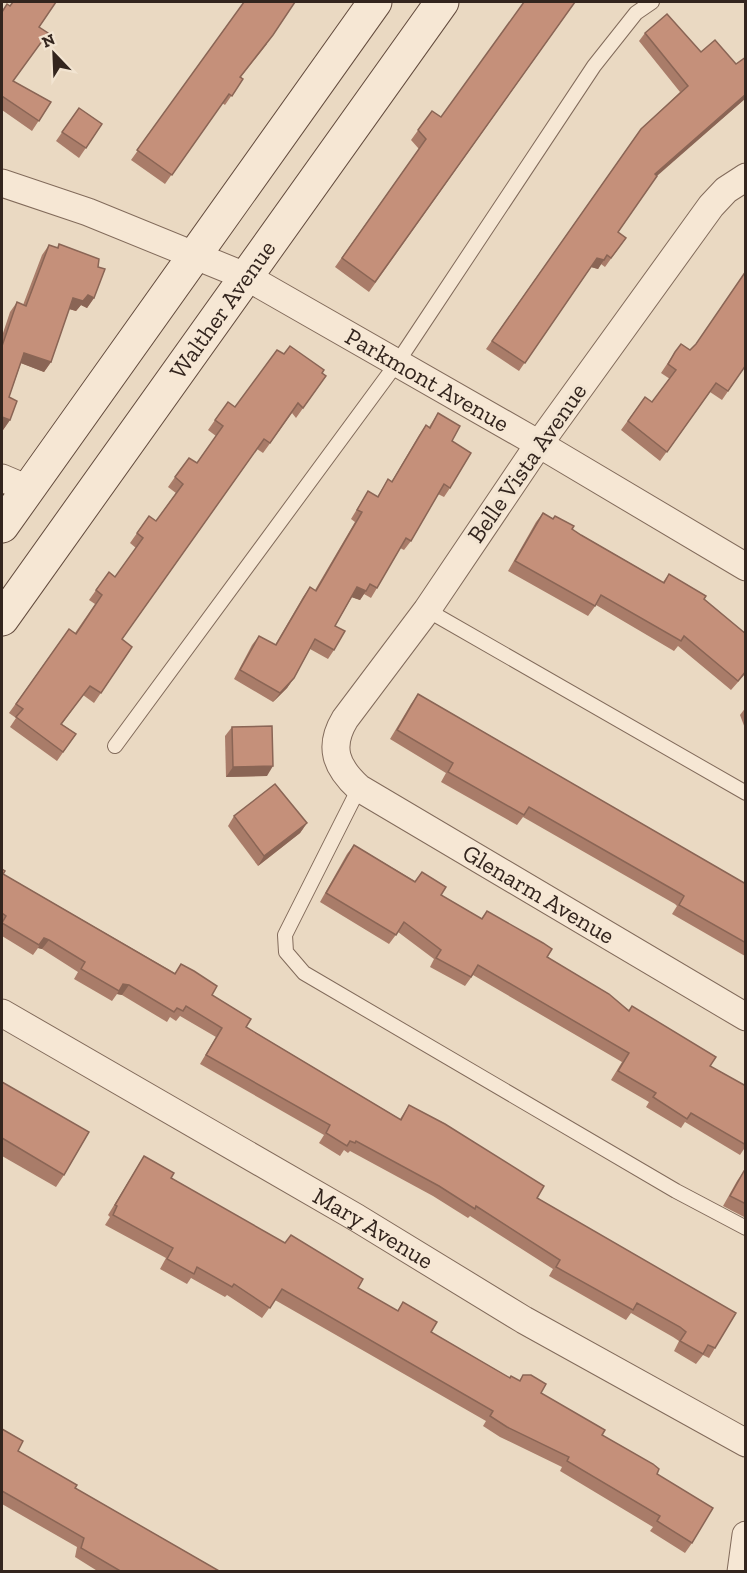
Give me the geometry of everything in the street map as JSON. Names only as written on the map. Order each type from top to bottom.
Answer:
[{"type":"main road","points":[[2,526],[15,483],[196,254],[375,2]]},
{"type":"main road","name":"Walther Avenue","points":[[2,620],[442,2]]},
{"type":"street","name":"Belle Vista Avenue","points":[[339,763],[335,746],[336,733],[427,609],[539,444],[711,206],[726,190],[746,177]]},
{"type":"street","name":"Parkmont Avenue","points":[[2,183],[88,212],[196,254],[245,276],[539,444],[746,567]]},
{"type":"street","name":"Glenarm Avenue","points":[[339,763],[345,775],[359,788],[746,1017]]},
{"type":"street","name":"Mary Avenue","points":[[2,1012],[357,1218],[524,1320],[746,1443]]},
{"type":"street","points":[[741,1572],[746,1536]]},
{"type":"lane","points":[[115,746],[397,363],[594,66],[636,13],[652,2]]},
{"type":"lane","points":[[427,609],[746,793]]},
{"type":"lane","points":[[359,788],[285,935],[286,952],[304,974],[676,1191],[746,1228]]},
{"type":"building","points":[[13,2],[56,2],[39,27],[48,33],[13,81],[51,102],[39,121],[2,96],[2,12],[7,4],[10,6]]},
{"type":"building","points":[[244,2],[295,2],[240,77],[243,79],[232,96],[229,94],[172,175],[137,150]]},
{"type":"building","points":[[524,2],[575,2],[375,282],[342,258],[426,139],[418,130],[432,111],[441,117]]},
{"type":"building","points":[[667,14],[701,52],[715,40],[736,64],[746,57],[746,94],[655,174],[657,176],[618,232],[626,238],[611,258],[607,255],[604,260],[597,258],[525,363],[492,341],[641,129],[688,86],[645,33]]},
{"type":"building","points":[[79,108],[102,124],[86,148],[62,132]]},
{"type":"building","points":[[59,244],[99,259],[98,267],[105,269],[94,298],[88,295],[83,301],[73,298],[51,362],[24,353],[9,397],[17,401],[10,420],[2,417],[2,346],[17,302],[26,306],[49,245],[58,248]]},
{"type":"building","points":[[746,271],[746,365],[728,391],[716,383],[667,452],[628,421],[645,397],[652,402],[676,370],[668,364],[675,352],[681,344],[690,350],[696,344]]},
{"type":"building","points":[[290,346],[324,370],[322,373],[326,376],[303,408],[298,403],[270,443],[264,439],[122,639],[132,647],[101,693],[90,686],[61,724],[76,734],[63,752],[16,717],[23,709],[16,704],[69,629],[76,634],[102,595],[96,590],[109,572],[115,577],[143,538],[137,533],[149,516],[156,521],[183,484],[175,477],[189,458],[197,463],[223,426],[215,420],[228,402],[235,407],[277,350],[284,354]]},
{"type":"building","points":[[438,413],[460,426],[452,441],[471,453],[450,488],[444,484],[411,541],[406,538],[377,588],[370,584],[366,591],[357,587],[335,626],[345,631],[334,650],[315,639],[294,678],[280,693],[240,670],[259,636],[276,645],[310,587],[316,591],[362,512],[357,510],[368,491],[378,497],[388,479],[392,482],[426,425],[430,428]]},
{"type":"building","points":[[543,513],[553,519],[555,516],[574,526],[572,529],[581,535],[664,583],[669,574],[706,596],[704,599],[746,634],[746,671],[738,681],[684,636],[681,641],[601,595],[595,606],[515,561]]},
{"type":"building","points":[[418,694],[746,884],[746,943],[679,905],[684,896],[681,894],[529,807],[524,815],[448,772],[453,763],[397,730]]},
{"type":"building","points":[[272,726],[273,766],[233,767],[232,727]]},
{"type":"building","points":[[275,784],[307,823],[264,856],[234,816]]},
{"type":"building","points":[[354,845],[415,882],[422,872],[446,887],[441,895],[482,919],[487,911],[543,943],[552,949],[547,957],[609,994],[629,1011],[632,1006],[716,1057],[710,1066],[746,1086],[746,1145],[691,1113],[687,1119],[653,1097],[656,1093],[618,1071],[629,1053],[478,965],[471,977],[436,958],[441,950],[404,922],[396,935],[326,893]]},
{"type":"building","points":[[2,869],[5,871],[3,874],[175,974],[181,964],[194,971],[217,986],[212,995],[251,1019],[246,1027],[401,1120],[409,1105],[445,1124],[544,1186],[537,1198],[736,1313],[715,1348],[708,1345],[703,1354],[680,1341],[686,1332],[680,1327],[637,1303],[633,1310],[556,1267],[560,1260],[476,1206],[475,1209],[439,1186],[356,1141],[355,1143],[350,1141],[347,1146],[326,1133],[330,1125],[206,1055],[222,1028],[186,1006],[183,1011],[177,1008],[174,1012],[129,985],[123,984],[119,991],[81,969],[85,962],[49,940],[44,938],[39,945],[2,923],[6,916],[2,913]]},
{"type":"building","points":[[2,1082],[89,1132],[64,1175],[2,1138]]},
{"type":"building","points":[[144,1156],[174,1173],[171,1178],[285,1243],[291,1235],[363,1279],[358,1288],[398,1311],[403,1302],[437,1322],[431,1332],[510,1378],[511,1376],[520,1381],[523,1375],[531,1375],[546,1384],[541,1393],[605,1430],[602,1435],[653,1464],[659,1469],[657,1474],[713,1508],[692,1543],[657,1521],[660,1516],[567,1461],[569,1457],[507,1427],[490,1416],[493,1411],[282,1289],[270,1308],[234,1284],[232,1287],[197,1267],[194,1274],[167,1259],[173,1248],[113,1215],[117,1206],[115,1205]]},
{"type":"building","points":[[744,1171],[746,1172],[746,1204],[730,1196]]},
{"type":"building","points":[[2,1429],[23,1441],[18,1451],[77,1485],[75,1488],[221,1572],[122,1572],[81,1548],[84,1538],[2,1491]]}]
